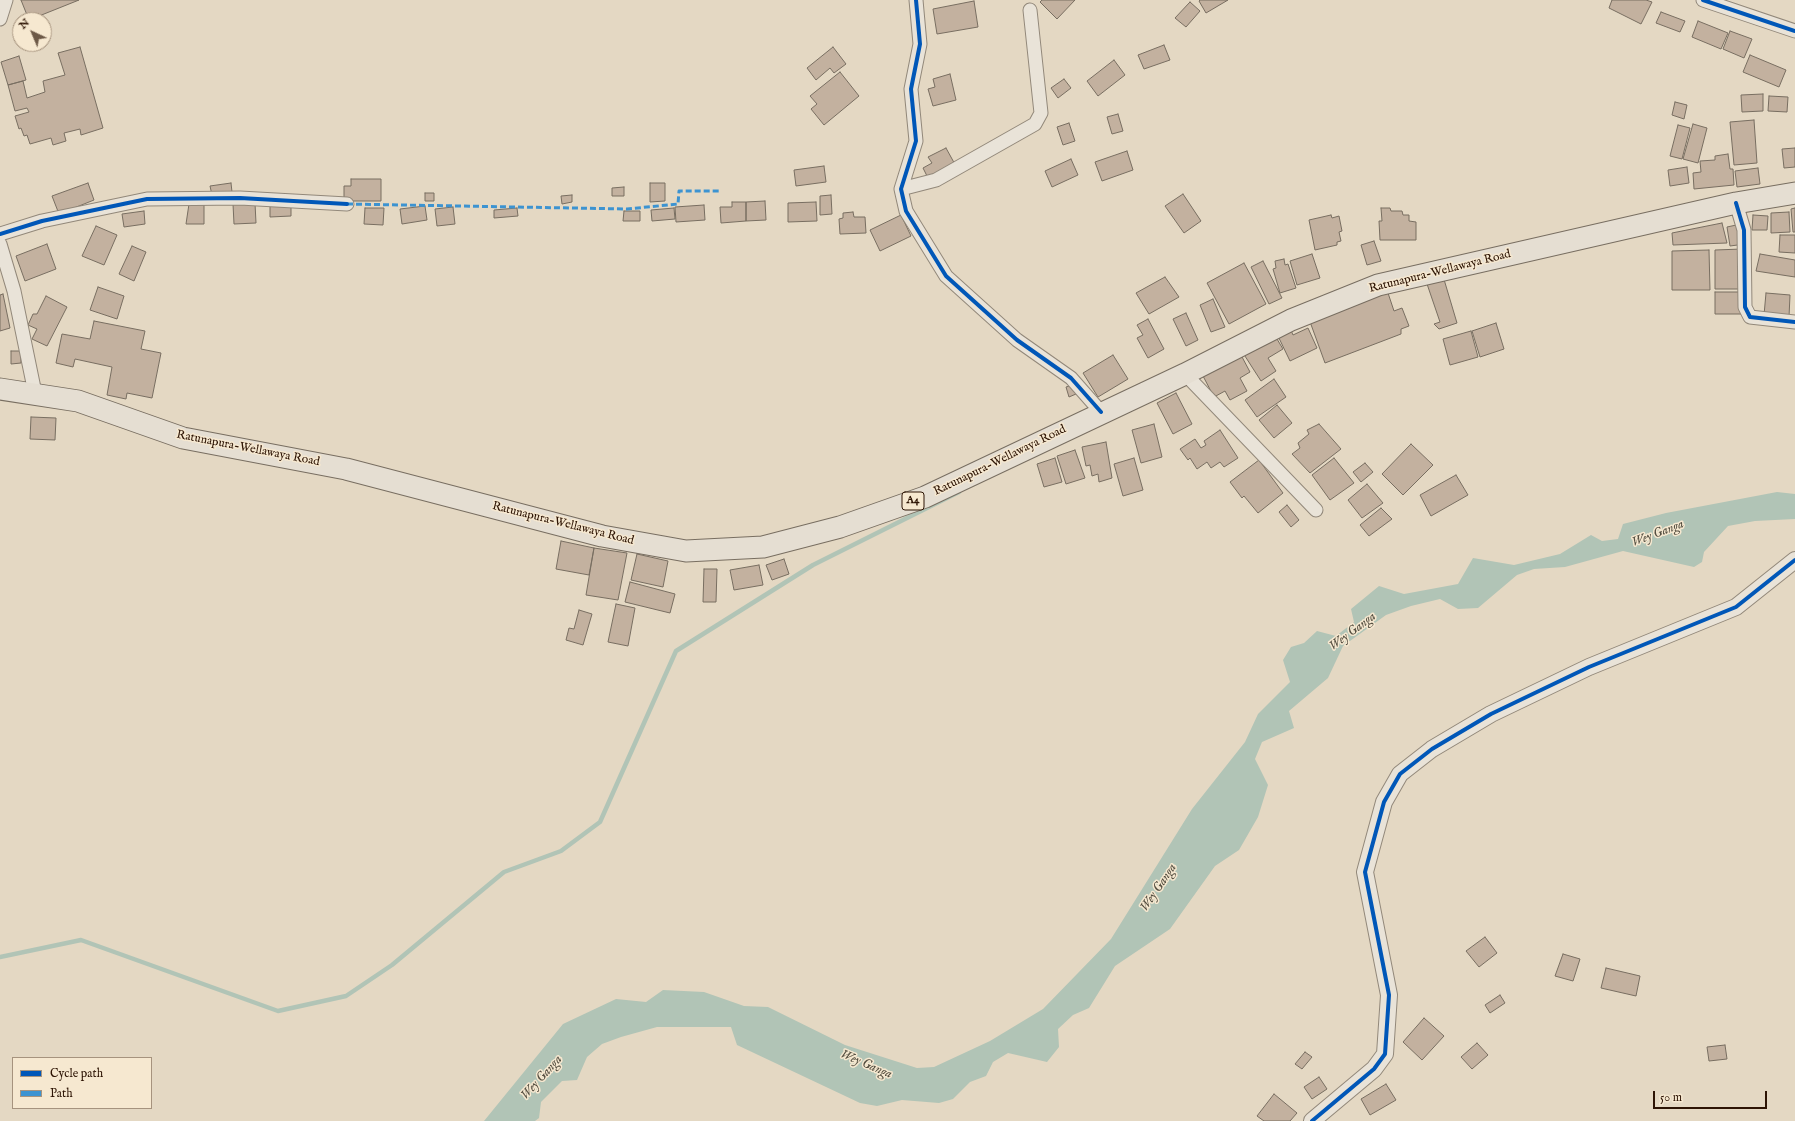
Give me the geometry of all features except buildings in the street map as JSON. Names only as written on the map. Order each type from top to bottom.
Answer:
[{"type":"highway","name":"Ratunapura-Wellawaya Road","points":[[0,389],[35,393],[78,401],[183,438],[346,469],[602,536],[686,551],[763,546],[840,527],[926,497],[1101,412],[1185,374],[1291,320],[1378,285],[1736,203],[1795,193]]},
{"type":"street","points":[[0,19],[6,0]]},
{"type":"street","points":[[916,0],[920,44],[911,89],[916,141],[901,189],[906,211],[946,276],[1017,340],[1071,378],[1101,412]]},
{"type":"street","points":[[1703,0],[1795,31]]},
{"type":"street","points":[[901,189],[936,180],[1035,124],[1041,113],[1030,10]]},
{"type":"street","points":[[0,234],[42,221],[147,199],[240,198],[347,204]]},
{"type":"street","points":[[1736,203],[1744,230],[1745,307],[1750,317],[1795,322]]},
{"type":"street","points":[[0,244],[14,291],[35,393]]},
{"type":"street","points":[[1185,374],[1316,510]]},
{"type":"street","points":[[1312,1121],[1374,1070],[1385,1054],[1389,994],[1365,872],[1384,802],[1400,774],[1432,749],[1491,714],[1589,667],[1736,607],[1795,560]]},
{"type":"water","name":"Wey Ganga","points":[[1777,492],[1795,494],[1795,519],[1755,521],[1728,526],[1704,552],[1702,562],[1694,567],[1623,551],[1565,567],[1534,569],[1517,575],[1478,608],[1458,609],[1440,599],[1411,606],[1386,615],[1343,646],[1328,678],[1289,711],[1294,728],[1262,742],[1255,759],[1268,785],[1258,817],[1239,850],[1215,866],[1170,929],[1115,966],[1089,1008],[1073,1015],[1058,1029],[1059,1047],[1047,1062],[1008,1053],[993,1062],[986,1076],[970,1082],[953,1099],[939,1103],[902,1100],[877,1106],[860,1103],[737,1045],[731,1027],[657,1027],[602,1044],[587,1057],[577,1080],[562,1081],[541,1102],[539,1118],[535,1121],[484,1121],[563,1024],[616,999],[646,1002],[663,990],[704,992],[744,1006],[768,1007],[845,1045],[917,1068],[934,1067],[990,1041],[1043,1009],[1111,939],[1192,809],[1245,742],[1258,714],[1290,682],[1283,660],[1291,647],[1304,643],[1317,631],[1336,636],[1354,622],[1351,609],[1379,586],[1404,594],[1458,584],[1473,558],[1514,565],[1560,554],[1591,535],[1602,541],[1618,539],[1623,524],[1666,513]]},
{"type":"waterway","points":[[0,957],[81,940],[278,1011],[346,996],[392,965],[504,872],[561,851],[600,822],[676,651],[813,565],[959,492]]},
{"type":"marked path","points":[[347,204],[627,209],[678,204],[679,191],[721,191]]},
{"type":"cycle path","points":[[916,0],[920,44],[911,89],[916,141],[901,189],[906,211],[946,276],[1017,340],[1071,378],[1101,412]]},
{"type":"cycle path","points":[[1703,0],[1795,31]]},
{"type":"cycle path","points":[[0,234],[42,221],[147,199],[240,198],[347,204]]},
{"type":"cycle path","points":[[1736,203],[1744,230],[1745,307],[1750,317],[1795,322]]},
{"type":"cycle path","points":[[1312,1121],[1374,1069],[1385,1054],[1389,995],[1365,872],[1384,802],[1400,774],[1432,749],[1491,714],[1589,667],[1736,607],[1795,560]]}]
